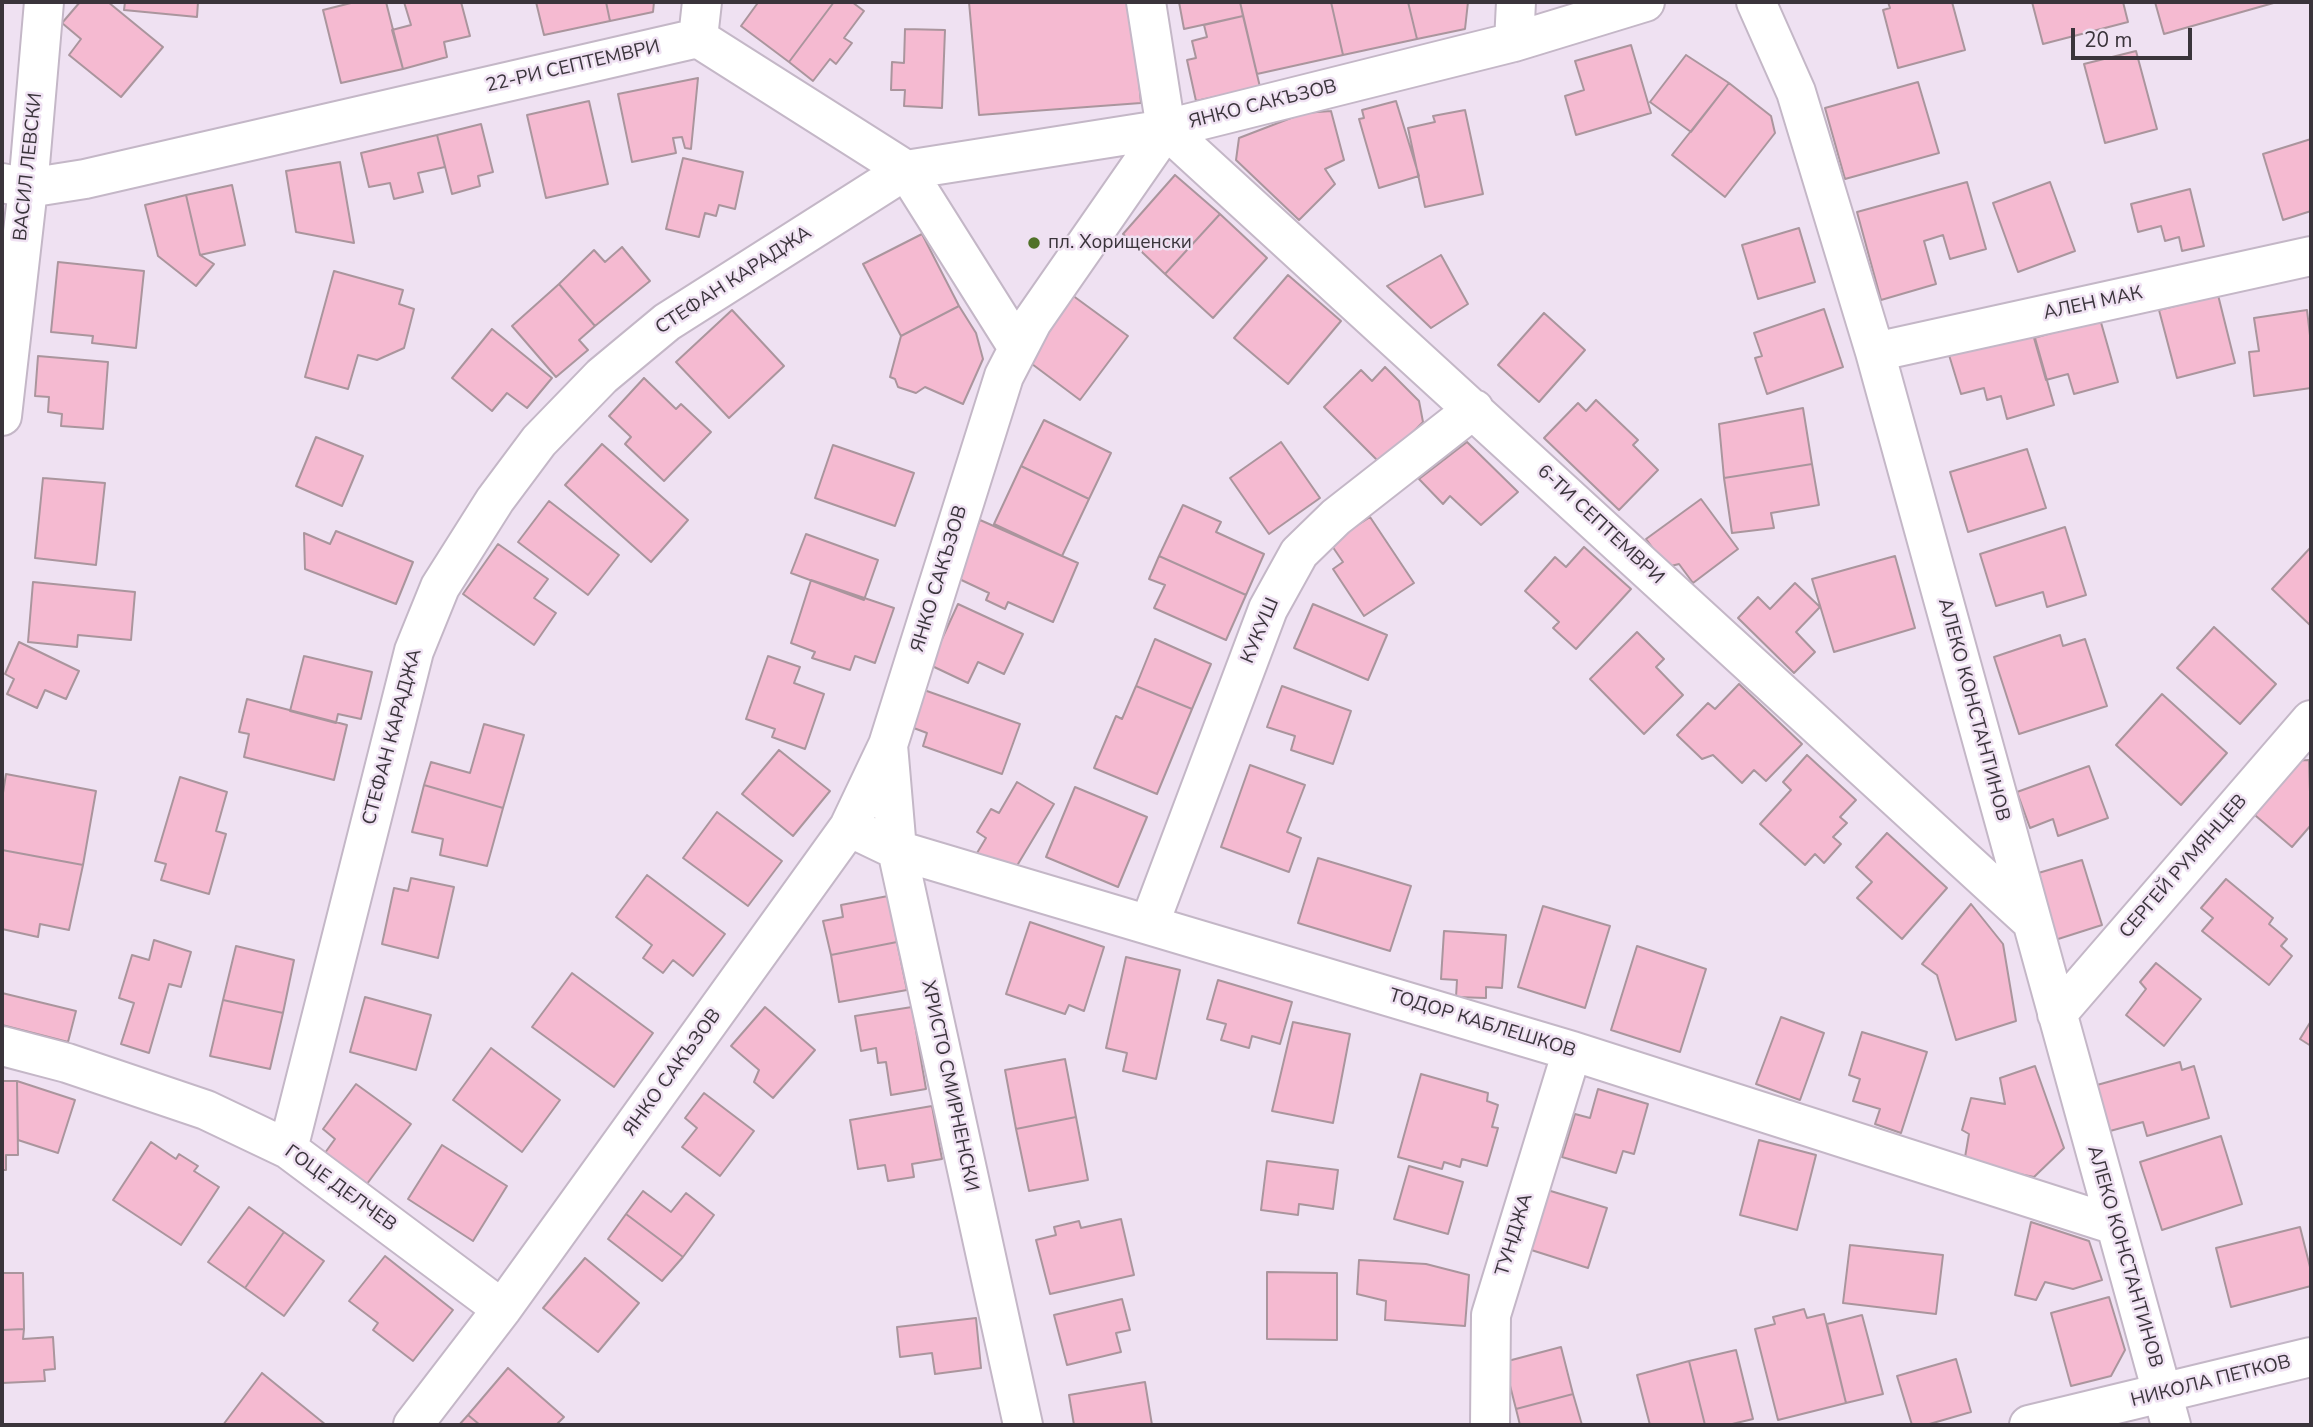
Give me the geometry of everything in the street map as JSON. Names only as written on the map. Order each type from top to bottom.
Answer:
[{"type":"street","name":"ВАСИЛ ЛЕВСКИ","points":[[2,416],[15,185],[44,2]]},
{"type":"street","points":[[1146,2],[1166,129]]},
{"type":"street","points":[[1514,42],[1516,2]]},
{"type":"street","name":"ЯНКО САКЪЗОВ","points":[[414,1425],[502,1309],[849,827],[888,745],[1004,376],[1032,322],[1166,129],[1514,42],[1645,2]]},
{"type":"street","name":"АЛЕКО КОНСТАНТИНОВ","points":[[1756,2],[1796,92],[1875,352],[2167,1410]]},
{"type":"street","name":"22-РИ СЕПТЕМВРИ","points":[[15,185],[85,180],[700,20],[906,170],[1018,348]]},
{"type":"street","name":"СТЕФАН КАРАДЖА","points":[[288,1149],[414,651],[440,587],[481,522],[539,441],[602,376],[667,322],[906,170],[1166,129]]},
{"type":"street","name":"6-ТИ СЕПТЕМВРИ","points":[[1166,129],[2032,922]]},
{"type":"street","name":"АЛЕН МАК","points":[[1875,352],[2311,256]]},
{"type":"street","name":"КУКУШ","points":[[1149,925],[1268,608],[1299,553],[1336,517],[1474,409]]},
{"type":"street","name":"СЕРГЕЙ РУМЯНЦЕВ","points":[[2056,1014],[2310,725]]},
{"type":"street","name":"ХРИСТО СМИРНЕНСКИ","points":[[888,745],[897,850],[1023,1425]]},
{"type":"street","name":"ТОДОР КАБЛЕШКОВ","points":[[849,827],[897,850],[1572,1051],[2115,1225]]},
{"type":"street","name":"ГОЦЕ ДЕЛЧЕВ","points":[[2,1046],[67,1063],[206,1110],[288,1149],[502,1309]]},
{"type":"street","name":"ТУНДЖА","points":[[1490,1425],[1492,1315],[1572,1051]]},
{"type":"street","name":"НИКОЛА ПЕТКОВ","points":[[2029,1425],[2167,1410],[2311,1357]]},
{"type":"building","points":[[80,2],[108,2],[163,47],[121,97],[69,55],[81,39],[62,23]]},
{"type":"building","points":[[125,2],[198,2],[197,17],[124,10]]},
{"type":"building","points":[[355,2],[386,2],[403,69],[341,83],[323,10]]},
{"type":"building","points":[[404,2],[461,2],[470,36],[444,42],[447,57],[403,69],[392,30],[411,25]]},
{"type":"building","points":[[536,2],[606,2],[610,21],[544,35]]},
{"type":"building","points":[[606,2],[654,2],[653,12],[610,21]]},
{"type":"building","points":[[754,2],[834,2],[789,62],[741,26],[757,4]]},
{"type":"building","points":[[834,2],[852,2],[864,11],[844,38],[852,43],[836,64],[830,59],[813,81],[789,62]]},
{"type":"building","points":[[969,2],[1132,2],[1141,103],[979,115]]},
{"type":"building","points":[[1179,2],[1240,2],[1243,16],[1184,29]]},
{"type":"building","points":[[1240,2],[1331,2],[1343,55],[1257,74]]},
{"type":"building","points":[[1331,2],[1408,2],[1417,39],[1343,55]]},
{"type":"building","points":[[1408,2],[1468,2],[1465,29],[1417,39]]},
{"type":"building","points":[[1888,2],[1952,2],[1965,50],[1898,68],[1883,10],[1890,8]]},
{"type":"building","points":[[2032,2],[2123,2],[2128,22],[2043,44]]},
{"type":"building","points":[[2155,2],[2277,2],[2164,34]]},
{"type":"building","points":[[1243,16],[1260,87],[1196,101],[1187,60],[1196,58],[1192,41],[1207,37],[1204,25]]},
{"type":"building","points":[[905,29],[945,30],[942,108],[904,106],[905,90],[891,90],[892,62],[904,63]]},
{"type":"building","points":[[1631,45],[1651,113],[1576,135],[1565,96],[1584,90],[1575,61]]},
{"type":"building","points":[[2136,51],[2157,129],[2105,143],[2084,64]]},
{"type":"building","points":[[1686,55],[1729,83],[1691,132],[1650,102]]},
{"type":"building","points":[[698,78],[691,149],[685,148],[682,137],[673,138],[676,153],[632,162],[618,94]]},
{"type":"building","points":[[1918,82],[1939,153],[1845,179],[1825,108]]},
{"type":"building","points":[[1729,83],[1771,116],[1775,133],[1725,197],[1672,155]]},
{"type":"building","points":[[589,101],[608,184],[546,198],[527,115]]},
{"type":"building","points":[[1396,101],[1419,176],[1379,188],[1359,119],[1364,118],[1362,110]]},
{"type":"building","points":[[1465,110],[1483,194],[1425,207],[1408,128],[1435,122],[1433,116]]},
{"type":"building","points":[[1331,111],[1344,160],[1325,169],[1335,184],[1299,220],[1236,160],[1239,138],[1304,113]]},
{"type":"building","points":[[481,124],[493,172],[478,176],[480,186],[452,194],[437,135]]},
{"type":"building","points":[[437,135],[445,167],[418,173],[423,192],[394,199],[390,183],[369,187],[361,153]]},
{"type":"building","points":[[2311,139],[2311,211],[2283,220],[2263,154]]},
{"type":"building","points":[[683,158],[743,172],[735,209],[719,205],[716,216],[705,213],[699,237],[666,229]]},
{"type":"building","points":[[340,162],[354,243],[296,232],[286,171]]},
{"type":"building","points":[[1175,175],[1220,214],[1165,274],[1123,234]]},
{"type":"building","points":[[1967,182],[1986,249],[1950,259],[1943,235],[1924,241],[1936,284],[1881,300],[1857,212]]},
{"type":"building","points":[[2050,182],[2075,251],[2018,272],[1993,203]]},
{"type":"building","points":[[232,185],[245,245],[200,255],[186,195]]},
{"type":"building","points":[[2190,189],[2204,246],[2182,251],[2179,237],[2165,241],[2161,226],[2138,232],[2131,204]]},
{"type":"building","points":[[186,195],[200,255],[214,264],[196,286],[158,256],[145,205]]},
{"type":"building","points":[[1220,214],[1267,258],[1213,318],[1165,274]]},
{"type":"building","points":[[1799,228],[1815,282],[1758,299],[1742,245]]},
{"type":"building","points":[[922,234],[959,306],[901,336],[863,264]]},
{"type":"building","points":[[622,247],[650,281],[595,326],[559,284],[594,250],[605,262]]},
{"type":"building","points":[[1441,255],[1468,304],[1431,328],[1387,286]]},
{"type":"building","points":[[58,262],[144,271],[136,348],[92,343],[93,336],[51,332]]},
{"type":"building","points":[[334,271],[403,290],[399,304],[414,309],[404,348],[377,360],[358,355],[348,389],[305,377]]},
{"type":"building","points":[[1288,275],[1341,321],[1288,384],[1234,338]]},
{"type":"building","points":[[559,284],[595,326],[579,340],[588,350],[556,377],[512,326]]},
{"type":"building","points":[[1072,295],[1128,336],[1080,400],[1024,358]]},
{"type":"building","points":[[2218,295],[2235,363],[2177,378],[2159,310]]},
{"type":"building","points":[[959,306],[976,333],[983,359],[963,404],[925,387],[916,393],[898,387],[895,379],[890,377],[901,336]]},
{"type":"building","points":[[1824,309],[1843,367],[1767,394],[1755,358],[1762,356],[1754,333]]},
{"type":"building","points":[[732,310],[784,366],[729,418],[676,362]]},
{"type":"building","points":[[2307,310],[2311,344],[2311,388],[2254,396],[2249,352],[2259,351],[2254,318]]},
{"type":"building","points":[[1544,313],[1585,350],[1539,402],[1498,365]]},
{"type":"building","points":[[2100,319],[2118,382],[2074,394],[2068,374],[2046,380],[2034,338]]},
{"type":"building","points":[[492,329],[552,378],[527,408],[507,393],[492,411],[452,378]]},
{"type":"building","points":[[2033,331],[2054,405],[2007,419],[2001,396],[1987,400],[1984,388],[1961,394],[1949,355]]},
{"type":"building","points":[[38,356],[108,362],[103,429],[61,426],[62,414],[48,412],[49,397],[35,396]]},
{"type":"building","points":[[1385,367],[1419,401],[1423,422],[1381,464],[1324,407],[1361,370],[1372,381]]},
{"type":"building","points":[[644,378],[676,409],[681,404],[711,432],[664,481],[625,444],[631,437],[609,416]]},
{"type":"building","points":[[1596,400],[1638,440],[1633,445],[1658,470],[1619,510],[1544,438],[1578,403],[1586,411]]},
{"type":"building","points":[[1803,408],[1812,464],[1724,478],[1719,424]]},
{"type":"building","points":[[1044,420],[1111,453],[1089,499],[1021,466]]},
{"type":"building","points":[[316,437],[363,456],[342,506],[296,486]]},
{"type":"building","points":[[1281,442],[1320,498],[1269,534],[1230,478]]},
{"type":"building","points":[[1467,442],[1518,492],[1481,525],[1450,496],[1443,504],[1419,479]]},
{"type":"building","points":[[602,444],[688,520],[651,562],[565,485]]},
{"type":"building","points":[[833,445],[914,473],[895,526],[815,498]]},
{"type":"building","points":[[2027,449],[2046,508],[1968,532],[1950,472]]},
{"type":"building","points":[[1812,464],[1819,505],[1771,513],[1774,528],[1732,533],[1724,478]]},
{"type":"building","points":[[1021,466],[1089,499],[1062,556],[994,524]]},
{"type":"building","points":[[43,478],[105,483],[96,565],[35,558]]},
{"type":"building","points":[[1701,499],[1738,549],[1693,583],[1679,564],[1667,567],[1646,539]]},
{"type":"building","points":[[549,501],[619,555],[588,595],[518,542]]},
{"type":"building","points":[[1183,505],[1221,522],[1216,532],[1264,554],[1246,595],[1159,556]]},
{"type":"building","points":[[1370,517],[1414,583],[1364,616],[1333,569],[1343,562],[1330,543]]},
{"type":"building","points":[[980,520],[1078,563],[1053,622],[1008,602],[1005,609],[986,600],[989,593],[955,577]]},
{"type":"building","points":[[2065,527],[2086,595],[2047,607],[2043,592],[1996,606],[1980,554]]},
{"type":"building","points":[[336,531],[413,562],[396,604],[305,569],[304,533],[330,544]]},
{"type":"building","points":[[806,534],[878,560],[864,600],[791,573]]},
{"type":"building","points":[[498,544],[548,579],[534,598],[556,613],[534,645],[463,594]]},
{"type":"building","points":[[1584,547],[1631,589],[1576,649],[1553,628],[1559,622],[1525,591],[1555,557],[1566,567]]},
{"type":"building","points":[[2311,547],[2311,626],[2272,589]]},
{"type":"building","points":[[1159,556],[1246,595],[1226,640],[1154,608],[1165,585],[1149,579]]},
{"type":"building","points":[[1895,556],[1915,628],[1834,652],[1812,579]]},
{"type":"building","points":[[811,580],[894,608],[875,663],[855,656],[850,670],[812,658],[815,652],[791,643]]},
{"type":"building","points":[[33,582],[135,592],[131,640],[78,635],[77,647],[28,642]]},
{"type":"building","points":[[1795,583],[1820,607],[1796,632],[1815,652],[1794,673],[1738,618],[1758,597],[1770,609]]},
{"type":"building","points":[[958,604],[1023,634],[1004,674],[978,662],[968,683],[930,665]]},
{"type":"building","points":[[1313,604],[1387,635],[1368,680],[1294,648]]},
{"type":"building","points":[[2214,627],[2276,684],[2240,724],[2177,668]]},
{"type":"building","points":[[1637,632],[1664,659],[1656,667],[1683,695],[1644,734],[1590,679]]},
{"type":"building","points":[[2060,635],[2063,646],[2085,639],[2107,706],[2019,734],[1994,657]]},
{"type":"building","points":[[1155,639],[1211,664],[1192,709],[1136,686]]},
{"type":"building","points":[[19,642],[79,671],[66,699],[45,690],[37,708],[7,694],[14,679],[5,674]]},
{"type":"building","points":[[304,656],[372,672],[361,719],[338,714],[336,723],[290,711]]},
{"type":"building","points":[[768,656],[800,667],[794,683],[824,694],[805,749],[772,737],[775,729],[746,719]]},
{"type":"building","points":[[1739,684],[1802,744],[1766,781],[1754,770],[1742,783],[1713,755],[1702,759],[1677,735],[1708,703],[1715,709]]},
{"type":"building","points":[[1136,686],[1192,709],[1157,794],[1094,768],[1116,716],[1122,719]]},
{"type":"building","points":[[1282,686],[1351,711],[1333,764],[1291,750],[1295,736],[1267,727]]},
{"type":"building","points":[[924,690],[1020,724],[1002,774],[923,746],[927,733],[911,727]]},
{"type":"building","points":[[2162,694],[2227,753],[2181,805],[2116,745]]},
{"type":"building","points":[[247,699],[347,725],[334,780],[244,757],[249,734],[239,732]]},
{"type":"building","points":[[484,724],[524,735],[503,808],[424,785],[431,762],[470,773]]},
{"type":"building","points":[[779,750],[830,791],[793,836],[742,794]]},
{"type":"building","points":[[1807,755],[1856,800],[1840,817],[1847,823],[1833,837],[1841,844],[1824,863],[1815,854],[1805,865],[1760,824],[1791,790],[1783,782]]},
{"type":"building","points":[[2309,760],[2311,825],[2292,847],[2249,810],[2292,761]]},
{"type":"building","points":[[1250,765],[1305,785],[1287,832],[1301,838],[1289,872],[1221,847]]},
{"type":"building","points":[[2089,766],[2108,818],[2058,836],[2053,819],[2030,828],[2017,792]]},
{"type":"building","points":[[6,774],[96,791],[83,865],[2,850],[2,799]]},
{"type":"building","points":[[180,777],[227,792],[216,831],[226,834],[209,894],[161,880],[166,864],[155,861]]},
{"type":"building","points":[[1017,782],[1054,804],[1009,879],[974,858],[986,838],[977,832],[991,809],[999,813]]},
{"type":"building","points":[[424,785],[503,808],[487,866],[440,855],[443,839],[412,832]]},
{"type":"building","points":[[1075,787],[1147,817],[1118,887],[1046,857]]},
{"type":"building","points":[[717,812],[782,861],[748,906],[683,858]]},
{"type":"building","points":[[1887,833],[1947,888],[1902,939],[1857,898],[1872,882],[1856,867]]},
{"type":"building","points":[[2,850],[83,865],[69,930],[40,924],[38,937],[2,929]]},
{"type":"building","points":[[1318,858],[1411,886],[1390,951],[1298,923]]},
{"type":"building","points":[[2082,860],[2102,925],[2055,940],[2035,874]]},
{"type":"building","points":[[647,875],[725,934],[693,976],[673,960],[663,973],[643,958],[652,945],[616,917]]},
{"type":"building","points":[[411,878],[454,887],[438,958],[382,944],[394,888],[408,891]]},
{"type":"building","points":[[2226,879],[2273,918],[2269,924],[2287,939],[2281,946],[2292,956],[2269,985],[2202,931],[2213,918],[2201,908]]},
{"type":"building","points":[[888,896],[897,942],[831,955],[823,921],[843,917],[841,905]]},
{"type":"building","points":[[1971,904],[2003,944],[2016,1021],[1956,1040],[1937,975],[1922,964]]},
{"type":"building","points":[[1543,906],[1610,926],[1585,1008],[1518,987]]},
{"type":"building","points":[[1030,922],[1104,947],[1084,1011],[1069,1005],[1065,1014],[1006,994]]},
{"type":"building","points":[[1444,931],[1506,935],[1502,988],[1486,987],[1486,998],[1456,997],[1457,980],[1441,979]]},
{"type":"building","points":[[154,940],[191,952],[181,987],[169,984],[149,1053],[121,1044],[134,1003],[119,998],[132,955],[149,960]]},
{"type":"building","points":[[897,942],[907,990],[839,1002],[831,955]]},
{"type":"building","points":[[236,946],[294,960],[283,1013],[223,1000]]},
{"type":"building","points":[[1637,946],[1706,969],[1680,1052],[1611,1030]]},
{"type":"building","points":[[1126,957],[1180,970],[1156,1079],[1123,1071],[1127,1053],[1106,1048]]},
{"type":"building","points":[[2156,963],[2201,999],[2164,1046],[2126,1015],[2146,989],[2140,982]]},
{"type":"building","points":[[572,973],[653,1033],[614,1087],[532,1027]]},
{"type":"building","points":[[1218,980],[1292,1002],[1280,1044],[1252,1036],[1249,1048],[1221,1040],[1226,1024],[1207,1019]]},
{"type":"building","points":[[2,993],[76,1011],[68,1042],[2,1025]]},
{"type":"building","points":[[365,997],[431,1015],[416,1070],[350,1052]]},
{"type":"building","points":[[223,1000],[283,1013],[270,1069],[210,1056]]},
{"type":"building","points":[[765,1007],[815,1050],[773,1098],[754,1082],[759,1070],[731,1046]]},
{"type":"building","points":[[912,1007],[926,1089],[891,1095],[886,1062],[878,1063],[876,1048],[861,1051],[855,1016]]},
{"type":"building","points":[[1781,1017],[1824,1033],[1800,1100],[1756,1084]]},
{"type":"building","points":[[2311,1021],[2311,1046],[2300,1039]]},
{"type":"building","points":[[1293,1022],[1350,1034],[1333,1123],[1272,1111]]},
{"type":"building","points":[[1862,1032],[1927,1052],[1901,1133],[1875,1124],[1880,1109],[1853,1101],[1860,1079],[1849,1075]]},
{"type":"building","points":[[491,1048],[560,1100],[522,1152],[453,1100]]},
{"type":"building","points":[[1065,1059],[1076,1117],[1016,1129],[1005,1070]]},
{"type":"building","points":[[2180,1062],[2182,1070],[2194,1066],[2209,1118],[2147,1136],[2143,1122],[2110,1131],[2097,1085]]},
{"type":"building","points":[[2035,1066],[2064,1148],[2034,1177],[1964,1163],[1969,1134],[1962,1130],[1971,1098],[2005,1104],[2000,1078]]},
{"type":"building","points":[[1421,1074],[1488,1093],[1487,1101],[1498,1105],[1492,1127],[1498,1128],[1487,1166],[1462,1159],[1460,1167],[1444,1162],[1442,1169],[1398,1157]]},
{"type":"building","points":[[2,1081],[17,1081],[18,1155],[6,1155],[6,1170],[2,1170]]},
{"type":"building","points":[[17,1081],[75,1100],[58,1153],[18,1140]]},
{"type":"building","points":[[356,1084],[411,1124],[364,1188],[322,1157],[335,1139],[323,1129]]},
{"type":"building","points":[[1598,1089],[1648,1104],[1634,1154],[1623,1151],[1616,1173],[1562,1157],[1575,1114],[1590,1118]]},
{"type":"building","points":[[704,1093],[754,1131],[720,1176],[682,1147],[697,1128],[685,1118]]},
{"type":"building","points":[[932,1106],[942,1159],[912,1164],[914,1177],[888,1181],[885,1165],[858,1169],[850,1120]]},
{"type":"building","points":[[1076,1117],[1088,1180],[1029,1191],[1016,1129]]},
{"type":"building","points":[[2221,1136],[2242,1204],[2162,1230],[2140,1162]]},
{"type":"building","points":[[1759,1140],[1816,1155],[1797,1230],[1740,1215]]},
{"type":"building","points":[[151,1142],[176,1159],[179,1154],[198,1166],[194,1171],[219,1187],[181,1245],[113,1200]]},
{"type":"building","points":[[442,1145],[507,1186],[473,1241],[408,1199]]},
{"type":"building","points":[[1267,1161],[1338,1170],[1333,1209],[1299,1204],[1298,1215],[1261,1210]]},
{"type":"building","points":[[1409,1166],[1463,1182],[1448,1234],[1394,1219]]},
{"type":"building","points":[[1544,1189],[1607,1208],[1588,1268],[1525,1248]]},
{"type":"building","points":[[643,1191],[671,1212],[686,1193],[714,1215],[683,1257],[626,1214]]},
{"type":"building","points":[[249,1207],[284,1232],[245,1288],[208,1262]]},
{"type":"building","points":[[626,1214],[683,1257],[662,1281],[608,1239]]},
{"type":"building","points":[[1121,1219],[1134,1275],[1050,1294],[1036,1240],[1056,1235],[1054,1227],[1079,1221],[1081,1228]]},
{"type":"building","points":[[2031,1222],[2089,1241],[2102,1280],[2073,1289],[2045,1282],[2036,1300],[2015,1295]]},
{"type":"building","points":[[2300,1227],[2311,1271],[2311,1286],[2231,1307],[2216,1248]]},
{"type":"building","points":[[284,1232],[324,1261],[284,1316],[245,1288]]},
{"type":"building","points":[[1850,1245],[1943,1255],[1936,1314],[1843,1303]]},
{"type":"building","points":[[385,1256],[453,1310],[413,1361],[373,1330],[378,1323],[349,1301]]},
{"type":"building","points":[[585,1258],[639,1303],[598,1352],[543,1308]]},
{"type":"building","points":[[1359,1260],[1426,1264],[1469,1275],[1465,1326],[1385,1320],[1386,1301],[1357,1294]]},
{"type":"building","points":[[1267,1272],[1337,1273],[1337,1340],[1267,1339]]},
{"type":"building","points":[[2,1273],[23,1273],[24,1329],[2,1330]]},
{"type":"building","points":[[2109,1297],[2125,1350],[2111,1376],[2071,1386],[2051,1313]]},
{"type":"building","points":[[1122,1299],[1130,1330],[1116,1333],[1121,1352],[1067,1365],[1054,1315]]},
{"type":"building","points":[[1804,1309],[1807,1318],[1824,1314],[1846,1403],[1778,1420],[1755,1329],[1775,1324],[1773,1317]]},
{"type":"building","points":[[1862,1315],[1883,1394],[1846,1403],[1827,1324]]},
{"type":"building","points":[[976,1318],[981,1368],[935,1374],[932,1353],[900,1357],[897,1327]]},
{"type":"building","points":[[24,1329],[23,1339],[53,1337],[55,1369],[44,1370],[45,1381],[2,1383],[2,1330]]},
{"type":"building","points":[[1561,1347],[1573,1394],[1516,1409],[1504,1362]]},
{"type":"building","points":[[1736,1350],[1753,1419],[1728,1425],[1705,1425],[1689,1361]]},
{"type":"building","points":[[1956,1359],[1971,1412],[1926,1425],[1912,1425],[1897,1376]]},
{"type":"building","points":[[1689,1361],[1705,1425],[1650,1425],[1637,1375]]},
{"type":"building","points":[[508,1368],[564,1417],[556,1425],[480,1425],[468,1415]]},
{"type":"building","points":[[262,1373],[326,1425],[223,1425]]},
{"type":"building","points":[[1145,1382],[1152,1425],[1074,1425],[1069,1395]]},
{"type":"building","points":[[1573,1394],[1582,1425],[1520,1425],[1516,1409]]},
{"type":"building","points":[[468,1415],[480,1425],[459,1425]]},
{"type":"place","name":"пл. Хорищенски","points":[[1034,243]]}]
